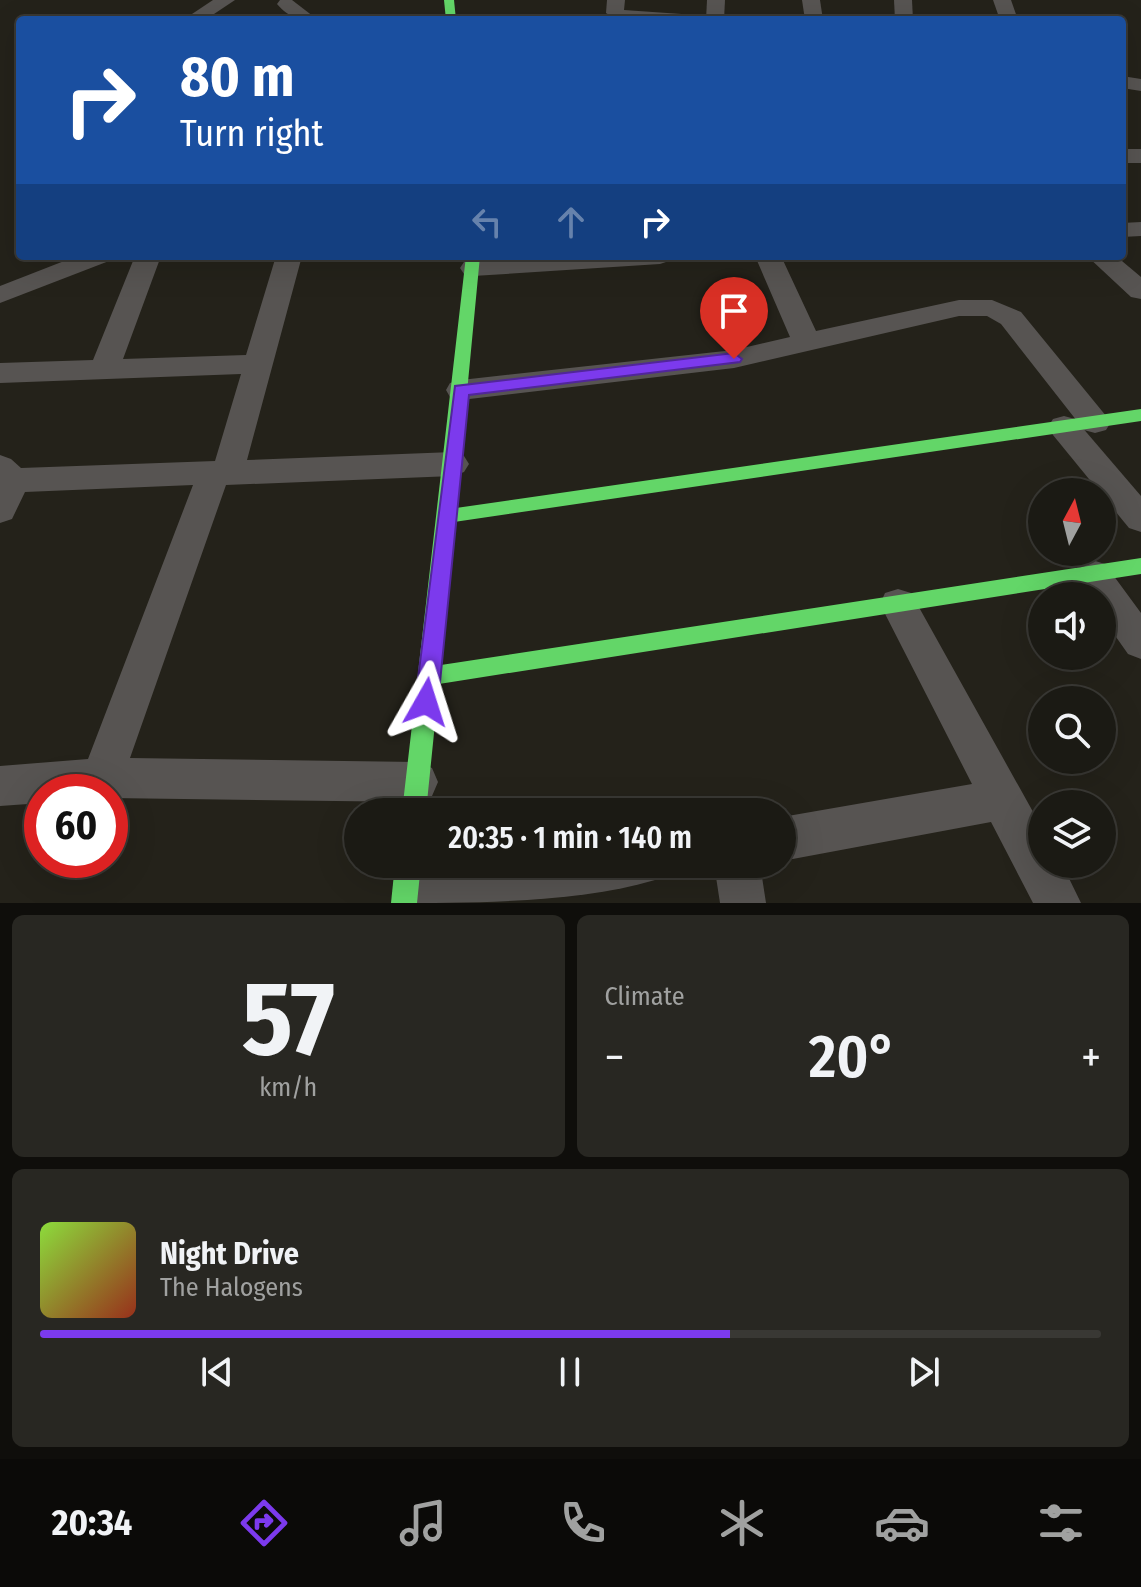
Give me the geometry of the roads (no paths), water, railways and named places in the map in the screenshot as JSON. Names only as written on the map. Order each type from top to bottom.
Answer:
[{"type":"street","points":[[199,16],[226,0]]},
{"type":"street","points":[[616,0],[614,10],[619,15],[634,16]]},
{"type":"street","points":[[286,4],[303,16]]},
{"type":"street","points":[[0,295],[90,260]]},
{"type":"street","points":[[104,370],[146,260]]},
{"type":"street","points":[[104,774],[220,474],[258,364],[288,260]]},
{"type":"street","points":[[128,780],[416,797],[473,262],[535,260]]},
{"type":"street","points":[[770,260],[807,343]]},
{"type":"street","points":[[1105,260],[1141,291]]},
{"type":"street","points":[[461,390],[672,368],[807,343],[936,312],[992,308],[1023,329],[1141,519]]},
{"type":"street","points":[[0,373],[258,364]]},
{"type":"street","points":[[447,516],[1141,415]]},
{"type":"street","points":[[0,510],[7,473],[220,474],[453,464]]},
{"type":"street","points":[[429,676],[1141,566]]},
{"type":"street","points":[[1092,574],[1141,643]]},
{"type":"street","points":[[898,604],[1058,903]]},
{"type":"street","points":[[0,786],[24,784]]},
{"type":"street","points":[[796,836],[1003,799]]},
{"type":"street","points":[[404,903],[407,878]]},
{"type":"street","points":[[415,903],[559,878]]},
{"type":"street","points":[[739,878],[743,903]]}]
